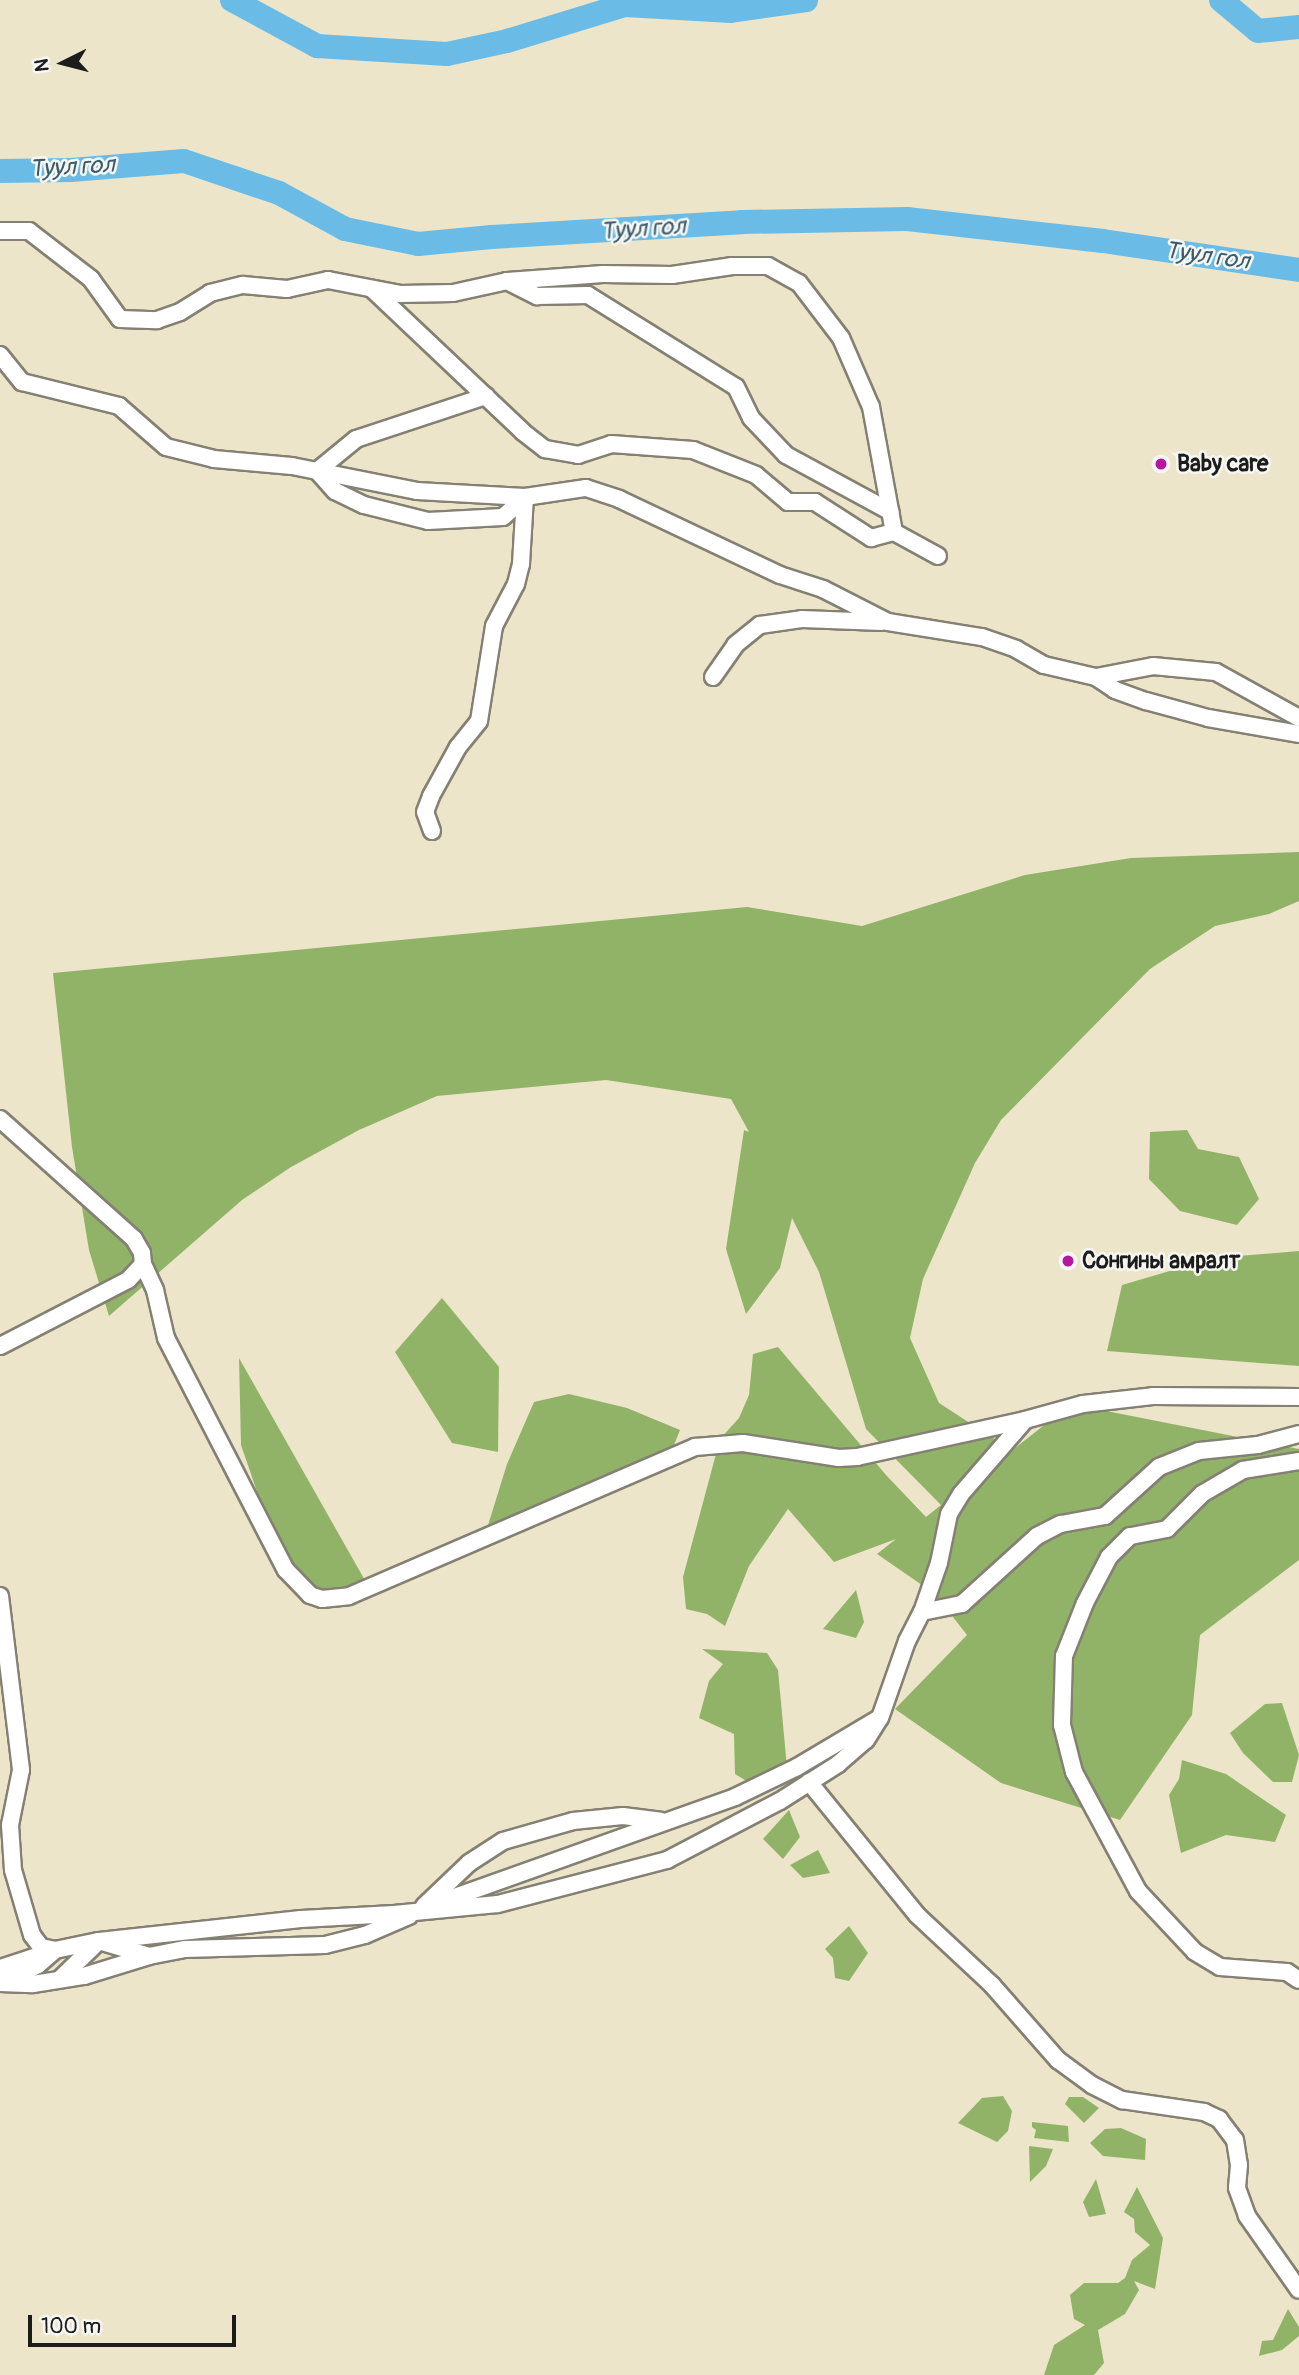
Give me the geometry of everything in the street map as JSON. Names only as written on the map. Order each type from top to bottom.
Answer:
[{"type":"street","points":[[0,231],[29,231],[91,279],[120,318],[157,320],[180,312],[210,293],[243,285],[287,289],[328,280],[400,294],[453,293],[507,281],[603,274],[671,275],[732,266],[768,266],[799,284],[841,338],[871,407],[894,532]]},
{"type":"street","points":[[507,281],[537,296],[588,295],[736,387],[751,418],[786,455],[891,512]]},
{"type":"street","points":[[372,289],[545,449],[578,455],[611,444],[693,450],[757,475],[788,502],[815,502],[871,538],[894,532],[937,556]]},
{"type":"street","points":[[0,355],[22,382],[119,406],[166,447],[214,459],[317,471],[417,491],[525,497],[586,488],[619,499],[780,575],[823,589],[888,622]]},
{"type":"street","points":[[317,471],[356,439],[486,396]]},
{"type":"street","points":[[317,471],[335,491],[364,505],[428,520],[503,517],[525,497]]},
{"type":"street","points":[[432,831],[425,812],[431,796],[458,747],[480,721],[495,626],[516,584],[521,564],[525,497]]},
{"type":"street","points":[[713,677],[735,645],[760,625],[802,620],[888,622],[982,637],[1016,649],[1044,665],[1096,677],[1115,691],[1146,701],[1208,718],[1270,726],[1299,734]]},
{"type":"street","points":[[1096,677],[1153,666],[1216,672],[1299,718]]},
{"type":"street","points":[[0,1119],[134,1239],[142,1253],[142,1264],[155,1290],[166,1338],[286,1570],[310,1595],[322,1599],[349,1596],[695,1447],[743,1443],[839,1458],[857,1457],[1025,1420],[1083,1404],[1153,1396],[1299,1397]]},
{"type":"street","points":[[0,1346],[128,1280],[142,1264]]},
{"type":"street","points":[[1,1978],[8,1962],[99,1941],[301,1919],[498,1904],[667,1860],[732,1828],[838,1764],[866,1740],[880,1718],[907,1641],[922,1612],[939,1563],[949,1514],[961,1494],[1025,1420]]},
{"type":"street","points":[[922,1612],[962,1604],[1037,1536],[1061,1524],[1105,1516],[1158,1467],[1199,1451],[1258,1445],[1299,1434]]},
{"type":"street","points":[[1299,1461],[1243,1470],[1202,1494],[1167,1529],[1130,1536],[1110,1557],[1085,1603],[1064,1656],[1062,1725],[1074,1772],[1132,1880],[1195,1952],[1220,1967],[1287,1972],[1299,1980]]},
{"type":"street","points":[[0,1596],[21,1770],[10,1825],[13,1870]]},
{"type":"street","points":[[1,1978],[33,1984],[186,1949],[325,1945],[365,1935],[488,1883],[553,1863],[664,1821],[688,1816],[735,1797],[796,1767],[880,1718]]},
{"type":"street","points":[[808,1782],[917,1915],[992,1985],[1058,2060],[1092,2085],[1122,2100],[1203,2112],[1219,2119],[1235,2140],[1239,2165],[1237,2188],[1243,2208],[1299,2290]]},
{"type":"street","points":[[418,1912],[469,1863],[503,1841],[585,1820],[623,1815],[664,1821]]},
{"type":"street","points":[[0,1846],[13,1870],[32,1935],[41,1947],[55,1950]]},
{"type":"street","points":[[99,1941],[149,1956]]},
{"type":"street","points":[[59,1980],[81,1962],[99,1941]]},
{"type":"street","points":[[1,1978],[23,1974],[55,1950]]},
{"type":"green space","points":[[1299,852],[1299,901],[1269,914],[1215,926],[1150,969],[1001,1120],[975,1163],[923,1279],[910,1338],[939,1403],[1010,1449],[991,1467],[1071,1404],[1299,1449],[1299,1560],[1200,1635],[1192,1715],[1120,1820],[1001,1783],[895,1709],[967,1635],[935,1594],[877,1554],[896,1539],[834,1562],[788,1509],[749,1566],[725,1626],[707,1614],[686,1609],[683,1577],[720,1439],[739,1418],[749,1395],[753,1354],[778,1347],[886,1475],[926,1517],[941,1505],[866,1429],[819,1272],[792,1218],[780,1268],[746,1314],[726,1249],[744,1130],[749,1132],[731,1099],[606,1080],[437,1096],[359,1130],[291,1167],[242,1200],[109,1316],[89,1250],[72,1147],[53,973],[747,907],[862,926],[1025,875],[1131,858]]},
{"type":"green space","points":[[1187,1130],[1198,1149],[1239,1157],[1259,1199],[1237,1225],[1180,1211],[1149,1179],[1150,1132]]},
{"type":"green space","points":[[1299,1251],[1299,1366],[1107,1351],[1122,1285],[1214,1258]]},
{"type":"green space","points":[[442,1298],[499,1367],[498,1452],[452,1443],[395,1352]]},
{"type":"green space","points":[[239,1358],[371,1591],[323,1594],[275,1544],[241,1445]]},
{"type":"green space","points":[[569,1394],[627,1408],[680,1430],[664,1470],[592,1487],[485,1535],[507,1464],[534,1402]]},
{"type":"green space","points":[[856,1590],[864,1622],[856,1638],[823,1629]]},
{"type":"green space","points":[[702,1649],[767,1653],[778,1670],[787,1768],[753,1785],[735,1774],[734,1734],[699,1718],[709,1681],[723,1664]]},
{"type":"green space","points":[[1282,1703],[1299,1755],[1292,1782],[1273,1782],[1243,1753],[1230,1733],[1265,1704]]},
{"type":"green space","points":[[1182,1760],[1226,1774],[1286,1815],[1275,1842],[1226,1835],[1181,1853],[1169,1795],[1179,1779]]},
{"type":"green space","points":[[789,1810],[800,1837],[783,1859],[763,1839]]},
{"type":"green space","points":[[818,1850],[830,1873],[803,1878],[790,1865]]},
{"type":"green space","points":[[849,1926],[868,1953],[849,1981],[835,1978],[833,1958],[825,1949]]},
{"type":"green space","points":[[1003,2096],[1012,2111],[1008,2131],[997,2142],[958,2123],[982,2098]]},
{"type":"green space","points":[[1069,2097],[1083,2097],[1099,2108],[1084,2123],[1065,2104]]},
{"type":"green space","points":[[1032,2122],[1068,2126],[1069,2142],[1034,2138],[1036,2130],[1032,2127]]},
{"type":"green space","points":[[1121,2128],[1146,2139],[1145,2160],[1103,2156],[1090,2143],[1105,2129]]},
{"type":"green space","points":[[1029,2146],[1053,2149],[1046,2166],[1030,2182]]},
{"type":"green space","points":[[1096,2179],[1106,2214],[1089,2217],[1083,2202]]},
{"type":"green space","points":[[1137,2187],[1163,2238],[1155,2289],[1134,2281],[1139,2290],[1125,2314],[1098,2330],[1104,2363],[1094,2375],[1044,2375],[1054,2345],[1085,2325],[1074,2319],[1070,2295],[1084,2283],[1118,2283],[1125,2278],[1132,2260],[1150,2245],[1135,2232],[1134,2219],[1124,2212]]},
{"type":"green space","points":[[1288,2309],[1299,2327],[1299,2336],[1282,2350],[1259,2356],[1262,2341],[1273,2340]]},
{"type":"waterway","name":"Туул гол","points":[[232,0],[317,46],[447,54],[507,41],[625,5],[731,11],[806,0]]},
{"type":"waterway","name":"Туул гол","points":[[1221,0],[1258,31],[1299,27]]},
{"type":"waterway","name":"Туул гол","points":[[0,171],[71,170],[184,161],[279,193],[345,229],[418,244],[742,222],[907,219],[1103,241],[1299,270]]},
{"type":"place","name":"Baby care","points":[[1161,464]]},
{"type":"place","name":"Сонгины амралт","points":[[1068,1261]]}]
